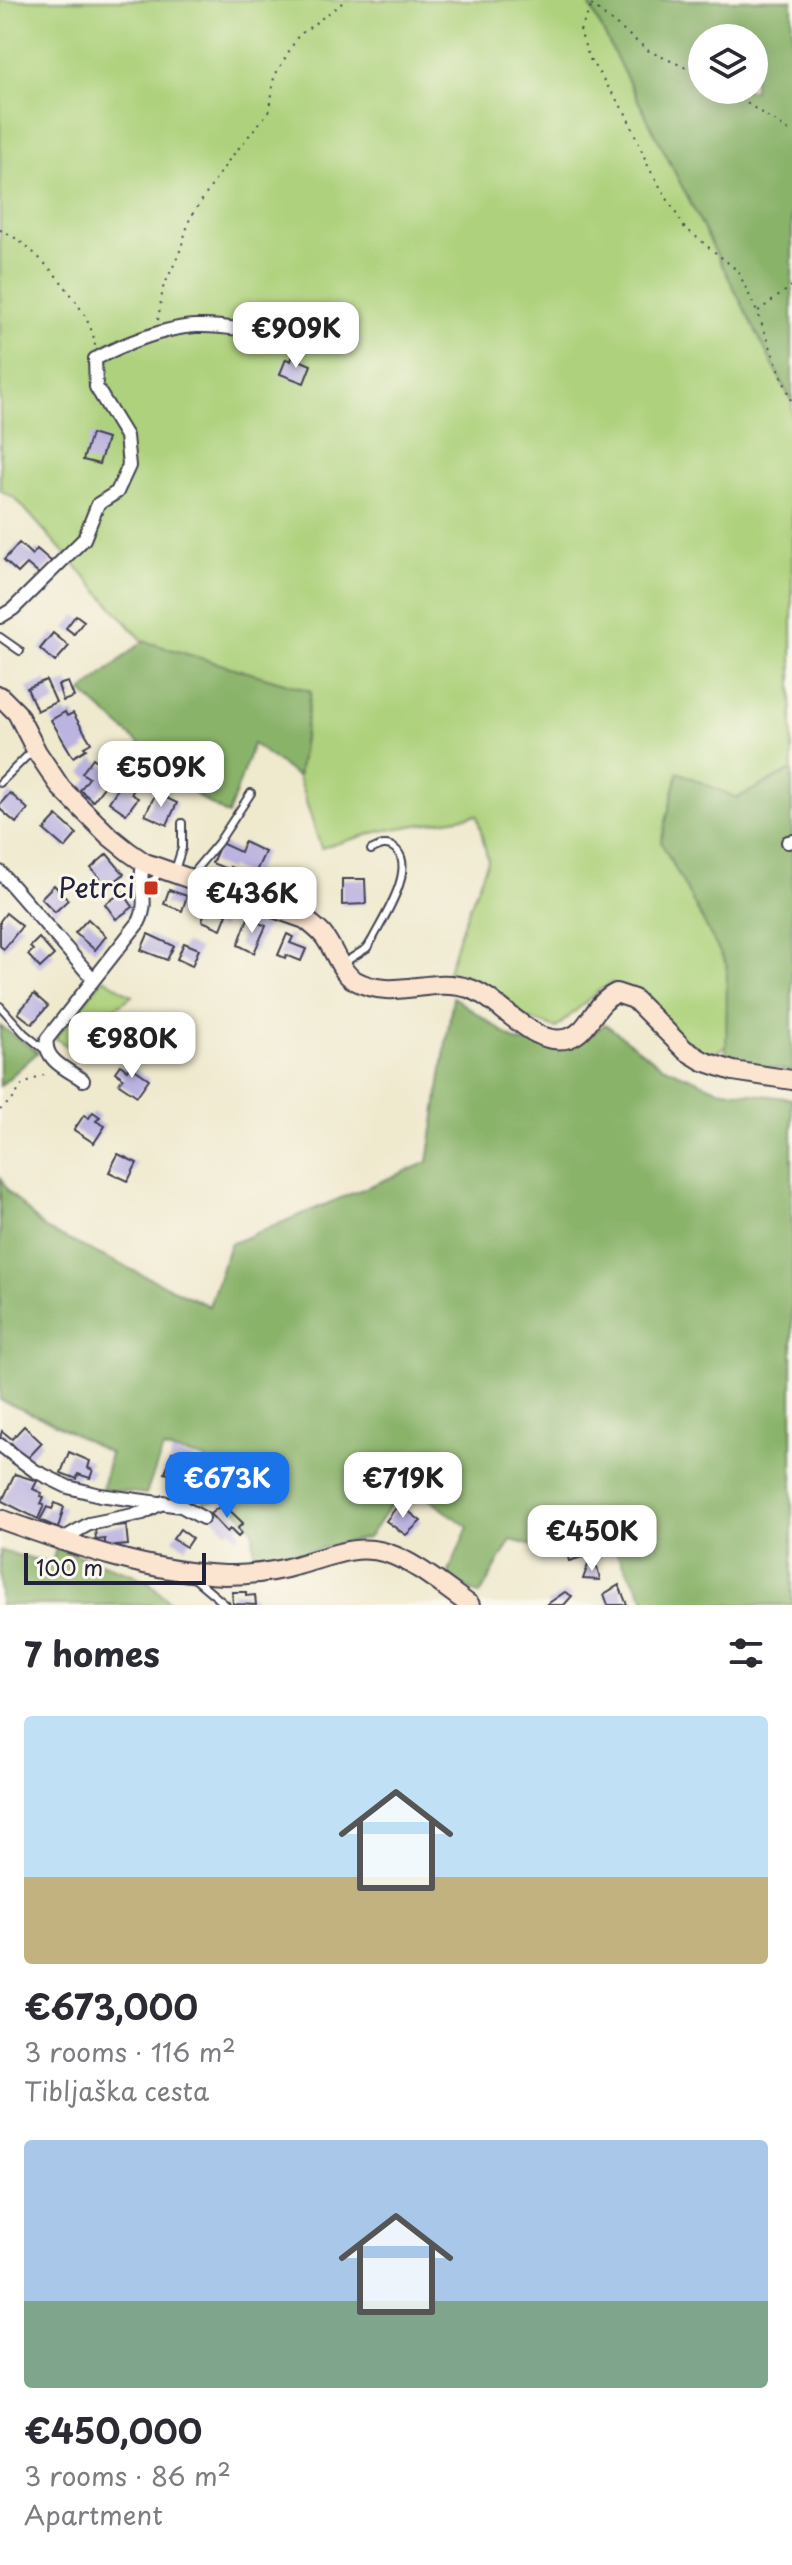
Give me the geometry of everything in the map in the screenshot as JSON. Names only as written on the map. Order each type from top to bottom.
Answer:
[{"type":"street","points":[[0,617],[13,609],[84,539],[98,504],[117,492],[129,466],[126,436],[96,387],[95,359],[118,346],[195,326],[245,329],[278,337]]},
{"type":"street","points":[[0,696],[17,713],[35,749],[61,788],[109,836],[166,870],[305,919],[323,935],[351,978],[390,991],[447,984],[470,988],[521,1025],[547,1038],[568,1039],[581,1031],[602,999],[616,993],[634,999],[685,1050],[703,1061],[733,1071],[792,1080]]},
{"type":"street","points":[[83,1080],[48,1053],[45,1047],[47,1039],[139,922],[145,911],[141,872],[166,870]]},
{"type":"street","points":[[0,872],[93,979]]},
{"type":"street","points":[[0,1445],[35,1471],[68,1487],[100,1495],[164,1502],[181,1506],[203,1518]]},
{"type":"street","points":[[61,1540],[89,1524],[143,1513],[164,1502]]},
{"type":"street","points":[[0,1519],[113,1558],[225,1575],[268,1572],[331,1553],[358,1549],[385,1552],[412,1565],[470,1605]]},
{"type":"lane","points":[[0,637],[20,651]]},
{"type":"lane","points":[[0,783],[35,749]]},
{"type":"lane","points":[[166,870],[218,843],[251,793]]},
{"type":"lane","points":[[166,870],[182,848],[182,823]]},
{"type":"lane","points":[[342,964],[361,953],[372,940],[404,871],[398,851],[391,845],[381,845],[371,850]]},
{"type":"lane","points":[[0,1006],[24,1033],[48,1053]]},
{"type":"lane","points":[[183,1570],[226,1605]]},
{"type":"path","points":[[156,335],[163,288],[179,254],[190,218],[229,160],[270,110],[274,77],[298,36],[346,0]]},
{"type":"path","points":[[585,0],[593,2],[649,51],[688,69]]},
{"type":"path","points":[[593,2],[580,31],[589,58],[626,114],[649,168],[684,227],[738,271],[792,403]]},
{"type":"path","points":[[748,104],[792,133]]},
{"type":"path","points":[[0,230],[15,235],[35,251],[81,310],[94,337],[95,359]]},
{"type":"path","points":[[757,312],[792,286]]},
{"type":"path","points":[[0,1110],[13,1099],[22,1085],[49,1072]]},
{"type":"green space","points":[[0,0],[587,0],[792,402],[792,770],[737,798],[771,1021],[709,1056],[679,1036],[657,1007],[612,983],[598,991],[556,1028],[515,1014],[446,979],[488,860],[477,815],[381,831],[321,848],[298,777],[311,691],[143,641],[16,499],[0,490]]},
{"type":"green space","points":[[587,0],[792,0],[792,402]]},
{"type":"green space","points":[[143,641],[311,691],[298,777],[253,744],[228,815],[196,795],[82,692]]},
{"type":"green space","points":[[792,770],[792,1071],[726,1061],[727,966],[661,842],[678,772],[737,798]]},
{"type":"green space","points":[[104,978],[132,996],[103,1016],[72,1049],[55,1038]]},
{"type":"green space","points":[[453,997],[516,1041],[553,1048],[582,1041],[605,1024],[660,1065],[717,1089],[792,1099],[792,1605],[649,1605],[599,1524],[565,1537],[555,1552],[511,1540],[480,1595],[447,1577],[468,1527],[406,1483],[368,1538],[254,1565],[253,1529],[227,1499],[203,1503],[213,1477],[204,1458],[163,1449],[146,1494],[102,1489],[110,1453],[0,1400],[0,1177],[7,1190],[45,1229],[209,1306],[230,1244],[428,1162]]},
{"type":"green space","points":[[0,1026],[38,1052],[0,1086]]},
{"type":"green space","points":[[56,1548],[149,1582],[173,1605],[0,1605],[0,1551],[52,1563]]},
{"type":"building","points":[[292,357],[311,365],[304,383],[280,374],[286,359],[291,361]]},
{"type":"building","points":[[91,434],[107,439],[99,464],[83,460]]},
{"type":"building","points":[[19,543],[32,555],[37,549],[52,562],[40,575],[27,564],[18,573],[4,560]]},
{"type":"building","points":[[76,615],[84,621],[74,634],[66,628]]},
{"type":"building","points":[[53,633],[69,646],[55,662],[40,649]]},
{"type":"building","points":[[46,680],[56,702],[37,711],[27,688]]},
{"type":"building","points":[[68,682],[74,697],[63,701],[58,685]]},
{"type":"building","points":[[65,712],[67,716],[73,713],[91,743],[73,757],[51,720]]},
{"type":"building","points":[[93,758],[114,774],[93,801],[80,790],[89,778],[82,773]]},
{"type":"building","points":[[128,773],[140,781],[131,794],[138,798],[126,814],[109,802]]},
{"type":"building","points":[[10,793],[28,809],[16,823],[0,809],[0,804]]},
{"type":"building","points":[[156,793],[177,803],[167,825],[145,815]]},
{"type":"building","points":[[57,816],[77,834],[65,848],[44,830]]},
{"type":"building","points":[[244,842],[265,852],[253,878],[230,867],[229,870],[212,863],[221,843],[240,852]]},
{"type":"building","points":[[107,854],[124,874],[108,887],[91,868]]},
{"type":"building","points":[[342,879],[365,879],[366,904],[342,905]]},
{"type":"building","points":[[54,885],[68,900],[55,912],[41,898]]},
{"type":"building","points":[[169,890],[187,896],[182,911],[164,904]]},
{"type":"building","points":[[123,892],[133,907],[116,919],[105,904]]},
{"type":"building","points":[[207,906],[227,914],[221,929],[202,921]]},
{"type":"building","points":[[6,913],[22,926],[4,949],[0,946],[0,921]]},
{"type":"building","points":[[248,918],[266,926],[254,953],[238,945]]},
{"type":"building","points":[[88,919],[106,936],[95,950],[75,933]]},
{"type":"building","points":[[148,934],[174,946],[167,960],[141,950]]},
{"type":"building","points":[[287,934],[293,937],[290,943],[306,949],[301,961],[278,955]]},
{"type":"building","points":[[39,938],[54,955],[40,968],[28,955],[33,950],[30,947]]},
{"type":"building","points":[[184,943],[199,949],[192,966],[177,959]]},
{"type":"building","points":[[34,994],[48,1006],[32,1024],[18,1013]]},
{"type":"building","points":[[120,1065],[127,1070],[130,1066],[149,1079],[137,1096],[119,1084],[123,1078],[115,1072]]},
{"type":"building","points":[[93,1112],[100,1117],[96,1121],[105,1126],[94,1143],[74,1130],[84,1115],[89,1118]]},
{"type":"building","points":[[118,1154],[137,1163],[128,1181],[109,1172]]},
{"type":"building","points":[[24,1426],[42,1443],[27,1459],[11,1443],[8,1446],[0,1438],[2,1431],[12,1439]]},
{"type":"building","points":[[69,1452],[90,1461],[88,1468],[93,1470],[90,1478],[78,1474],[77,1479],[61,1473]]},
{"type":"building","points":[[172,1452],[193,1459],[186,1480],[165,1473]]},
{"type":"building","points":[[15,1474],[37,1481],[33,1489],[44,1497],[38,1519],[2,1501]]},
{"type":"building","points":[[55,1503],[64,1507],[58,1528],[40,1520],[47,1507],[52,1509]]},
{"type":"building","points":[[223,1504],[243,1523],[238,1528],[241,1534],[238,1537],[230,1529],[227,1532],[210,1514]]},
{"type":"building","points":[[399,1504],[421,1521],[406,1535],[386,1521]]},
{"type":"building","points":[[126,1525],[128,1545],[105,1547],[105,1539],[96,1540],[95,1528]]},
{"type":"building","points":[[180,1529],[192,1538],[186,1547],[173,1539]]},
{"type":"building","points":[[584,1546],[586,1556],[569,1561],[566,1550]]},
{"type":"building","points":[[588,1565],[597,1567],[600,1580],[583,1579]]},
{"type":"building","points":[[619,1585],[627,1605],[608,1605],[604,1594]]},
{"type":"building","points":[[232,1592],[255,1595],[256,1605],[233,1604]]},
{"type":"building","points":[[565,1592],[572,1596],[564,1605],[546,1605]]},
{"type":"place","name":"Petrci","points":[[151,888]]}]
